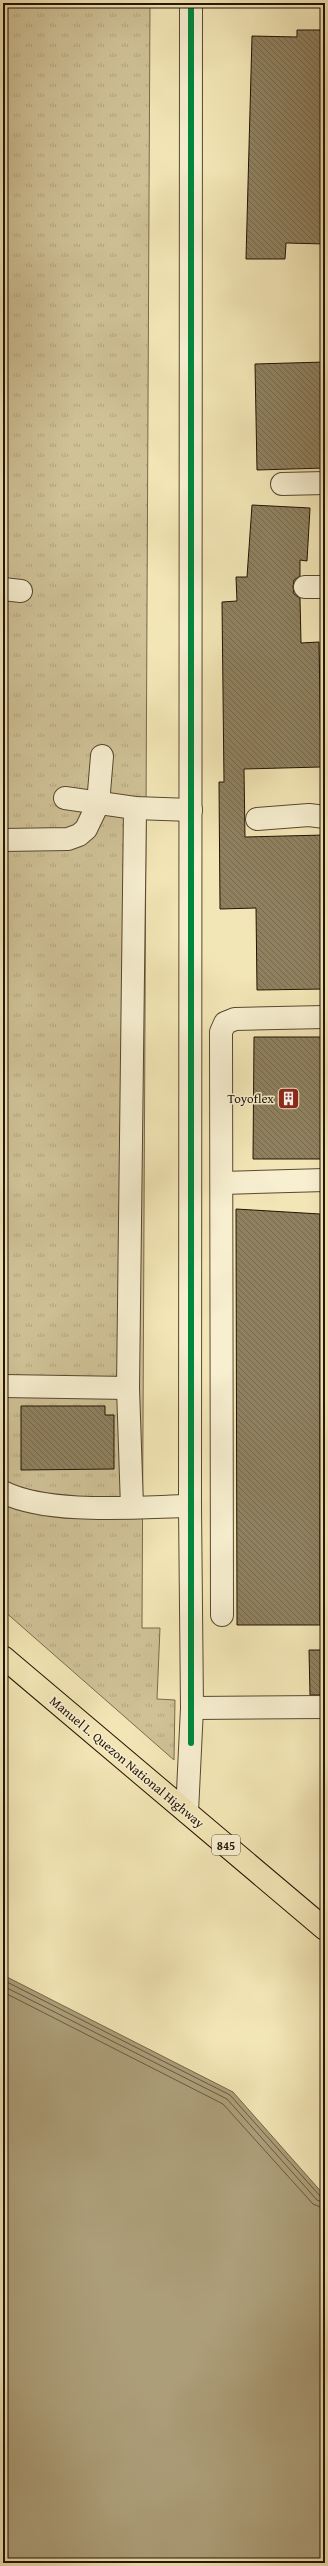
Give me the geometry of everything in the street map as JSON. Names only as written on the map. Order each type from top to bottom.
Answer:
[{"type":"main road","name":"Manuel L. Quezon National Highway","points":[[3,1657],[325,1929]]},
{"type":"street","points":[[187,1812],[192,1708],[190,1506],[191,3]]},
{"type":"street","points":[[282,484],[325,483]]},
{"type":"street","points":[[3,840],[68,839],[79,835],[86,829],[98,804],[102,756]]},
{"type":"street","points":[[65,798],[83,799],[98,804],[135,808],[191,810]]},
{"type":"street","points":[[132,1507],[128,1388],[135,808]]},
{"type":"street","points":[[257,819],[309,815],[325,817]]},
{"type":"street","points":[[222,1615],[222,1027],[225,1023],[235,1019],[325,1017]]},
{"type":"street","points":[[222,1183],[325,1180]]},
{"type":"street","points":[[3,1386],[128,1388]]},
{"type":"street","points":[[3,1492],[14,1498],[47,1506],[190,1506]]},
{"type":"street","points":[[192,1708],[325,1707]]},
{"type":"green space","points":[[3,3],[150,3],[142,1628],[160,1628],[157,1699],[175,1700],[174,1760],[3,1610]]},
{"type":"water","points":[[3,1975],[233,2092],[325,2196],[325,2563],[3,2563]]},
{"type":"building","points":[[297,30],[325,30],[325,244],[286,243],[285,259],[246,259],[252,36],[297,37]]},
{"type":"building","points":[[325,362],[325,468],[257,470],[255,364]]},
{"type":"building","points":[[252,505],[310,508],[307,561],[300,560],[300,576],[294,580],[293,587],[294,594],[300,598],[301,643],[319,642],[321,767],[244,769],[245,837],[324,835],[325,989],[257,990],[256,908],[220,909],[219,782],[224,782],[222,602],[237,601],[236,577],[247,577]]},
{"type":"building","name":"Toyoflex","points":[[254,1037],[325,1037],[325,1159],[253,1159]]},
{"type":"building","points":[[236,1209],[320,1214],[320,1625],[237,1625]]},
{"type":"building","points":[[21,1406],[105,1406],[105,1415],[114,1415],[114,1469],[21,1470]]},
{"type":"building","points":[[309,1650],[325,1650],[325,1695],[310,1695]]},
{"type":"cycle path","points":[[191,3],[191,1743]]},
{"type":"place","name":"Toyoflex","points":[[289,1098]]}]
